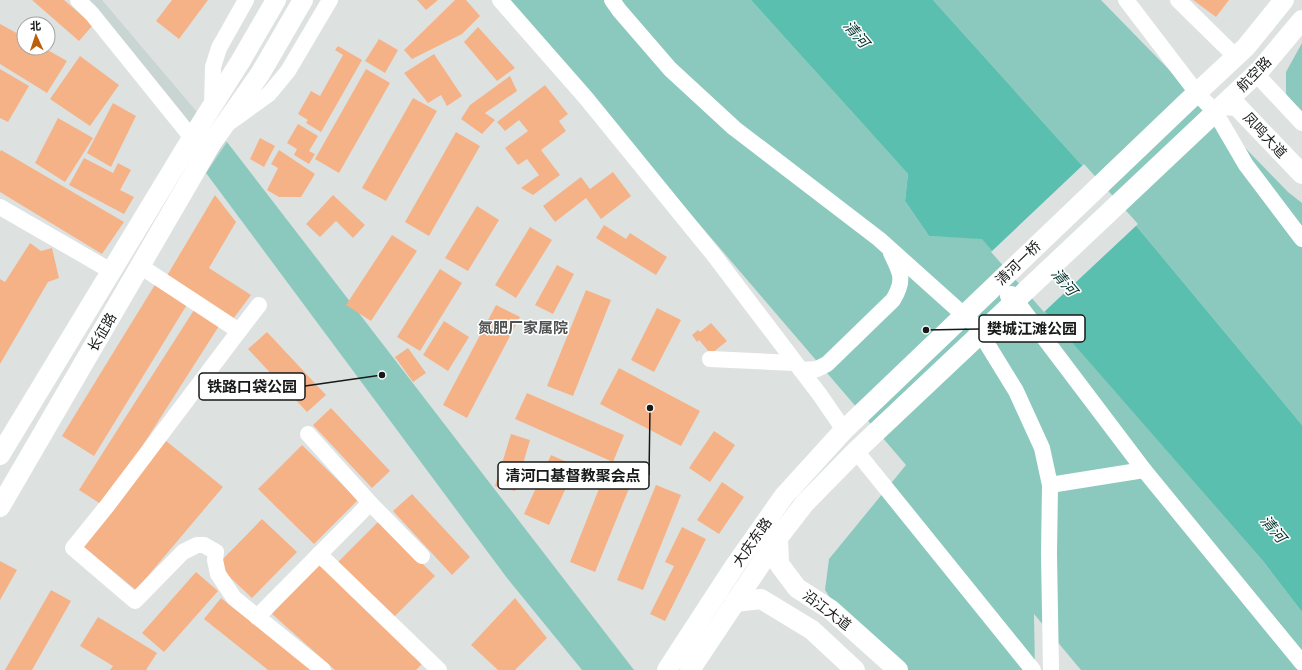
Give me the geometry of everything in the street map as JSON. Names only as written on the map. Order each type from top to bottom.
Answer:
[{"type":"main road","name":"长征路","points":[[0,455],[111,270],[240,62],[276,0]]},
{"type":"main road","name":"长征路","points":[[0,507],[204,157],[260,74],[304,0]]},
{"type":"main road","name":"航空路","points":[[1191,98],[1246,47],[1279,6]]},
{"type":"main road","points":[[1279,6],[1298,24]]},
{"type":"main road","name":"航空路","points":[[1213,114],[1253,77],[1298,24]]},
{"type":"main road","name":"凤鸣大道","points":[[1253,77],[1250,96],[1253,103],[1302,155]]},
{"type":"main road","name":"清河一桥","points":[[847,426],[1191,98]]},
{"type":"main road","name":"凤鸣大道","points":[[1213,114],[1237,106],[1302,174]]},
{"type":"main road","name":"清河一桥","points":[[862,446],[1213,114]]},
{"type":"main road","name":"大庆东路","points":[[667,670],[734,567],[784,496],[847,426]]},
{"type":"main road","name":"大庆东路","points":[[690,670],[778,538],[805,503],[862,446]]},
{"type":"main road","name":"沿江大道","points":[[778,538],[779,564],[797,588],[831,610],[898,670]]},
{"type":"main road","name":"沿江大道","points":[[735,602],[761,599],[812,630],[856,670]]},
{"type":"street","points":[[78,0],[92,14],[195,133]]},
{"type":"street","points":[[212,106],[213,67],[219,48],[246,0]]},
{"type":"street","points":[[223,128],[269,94],[288,71],[330,0]]},
{"type":"street","points":[[500,0],[591,104],[713,254],[820,395],[847,426]]},
{"type":"street","points":[[612,0],[670,69],[734,128],[879,238],[976,326],[1016,391],[1042,448],[1050,485],[1049,547],[1051,670]]},
{"type":"street","points":[[1126,0],[1191,98],[1213,114],[1246,164],[1302,238]]},
{"type":"street","points":[[1178,0],[1236,57]]},
{"type":"street","points":[[1253,77],[1302,123]]},
{"type":"street","points":[[0,207],[111,270]]},
{"type":"street","points":[[820,395],[819,376],[827,364],[893,300],[899,289],[901,281],[899,269],[889,248]]},
{"type":"street","points":[[140,266],[239,331]]},
{"type":"street","points":[[976,326],[1011,294],[1144,470],[1302,663]]},
{"type":"street","points":[[259,305],[107,506],[73,548],[135,601],[183,552],[197,545],[204,544],[216,552],[215,560],[218,574],[234,598],[323,670]]},
{"type":"street","points":[[710,359],[798,366],[817,369],[827,364]]},
{"type":"street","points":[[308,434],[370,503],[422,556]]},
{"type":"street","points":[[862,446],[1033,670]]},
{"type":"street","points":[[1050,485],[1144,470]]},
{"type":"street","points":[[257,617],[370,503]]},
{"type":"street","points":[[319,554],[439,670]]},
{"type":"shaded area","points":[[84,0],[102,0],[208,125],[227,142],[206,173],[190,129]]},
{"type":"shaded area","points":[[507,0],[751,0],[908,174],[905,201],[929,236],[982,238],[1263,561],[1302,612],[1302,670],[1081,670],[1034,614],[1035,670],[897,670],[841,615],[825,590],[829,559],[906,465]]},
{"type":"shaded area","points":[[933,0],[1101,0],[1288,192],[1302,203],[1302,425],[1133,222]]},
{"type":"shaded area","points":[[1302,43],[1302,113],[1286,94],[1286,72]]},
{"type":"shaded area","points":[[227,142],[634,670],[582,670],[507,578],[206,173]]},
{"type":"water","name":"清河","points":[[751,0],[933,0],[1133,222],[1302,425],[1302,612],[1263,561],[982,239],[929,236],[905,201],[908,174]]},
{"type":"pier","points":[[1084,164],[1138,224],[1044,312],[991,252]]},
{"type":"building","points":[[32,0],[64,0],[93,25],[79,41],[56,21],[56,16],[50,16]]},
{"type":"building","points":[[172,0],[208,0],[179,39],[156,21]]},
{"type":"building","points":[[417,0],[438,0],[426,10]]},
{"type":"building","points":[[455,0],[466,0],[480,16],[462,34],[412,59],[404,50]]},
{"type":"building","points":[[1193,0],[1229,0],[1216,17]]},
{"type":"building","points":[[0,24],[16,33],[16,56],[56,56],[56,55],[67,61],[47,93],[0,64]]},
{"type":"building","points":[[478,27],[515,68],[497,81],[464,42]]},
{"type":"building","points":[[379,39],[398,50],[385,73],[365,61]]},
{"type":"building","points":[[338,46],[362,60],[321,132],[306,123],[308,120],[298,114],[311,91],[320,96],[343,55],[335,50]]},
{"type":"building","points":[[434,54],[462,96],[447,106],[441,95],[428,103],[404,73]]},
{"type":"building","points":[[80,56],[119,85],[90,126],[50,99]]},
{"type":"building","points":[[0,69],[29,86],[8,122],[0,118]]},
{"type":"building","points":[[366,69],[390,83],[339,173],[315,159]]},
{"type":"building","points":[[510,76],[517,91],[485,113],[495,120],[482,134],[461,119],[470,105]]},
{"type":"building","points":[[545,85],[568,114],[559,121],[566,131],[541,150],[560,175],[533,195],[521,188],[539,175],[527,159],[518,165],[505,148],[528,131],[519,120],[505,131],[497,122]]},
{"type":"building","points":[[413,98],[437,111],[386,201],[362,188]]},
{"type":"building","points":[[113,103],[136,116],[111,167],[87,153]]},
{"type":"building","points":[[58,118],[93,138],[65,182],[35,163]]},
{"type":"building","points":[[298,124],[318,136],[309,151],[315,154],[309,164],[294,155],[297,149],[287,143]]},
{"type":"building","points":[[456,132],[480,146],[429,236],[405,222]]},
{"type":"building","points":[[260,138],[275,146],[264,167],[250,159]]},
{"type":"building","points":[[1,150],[124,222],[102,254],[0,192]]},
{"type":"building","points":[[279,150],[315,174],[301,197],[279,197],[267,190],[278,168],[271,164]]},
{"type":"building","points":[[84,158],[113,173],[118,163],[131,170],[120,190],[134,197],[124,214],[69,185]]},
{"type":"building","points":[[613,172],[631,196],[601,219],[586,198],[555,222],[543,206],[581,177],[590,189]]},
{"type":"building","points":[[215,195],[236,222],[209,268],[251,295],[233,319],[165,279]]},
{"type":"building","points":[[333,195],[365,225],[353,238],[336,221],[320,237],[306,224]]},
{"type":"building","points":[[477,206],[499,220],[468,271],[445,258]]},
{"type":"building","points":[[604,225],[626,239],[630,233],[667,257],[656,275],[596,238]]},
{"type":"building","points":[[530,227],[552,240],[516,298],[495,285]]},
{"type":"building","points":[[392,235],[417,251],[371,321],[346,305]]},
{"type":"building","points":[[30,243],[41,251],[52,248],[59,278],[48,282],[0,364],[0,279],[5,282]]},
{"type":"building","points":[[557,265],[574,274],[553,314],[535,305]]},
{"type":"building","points":[[440,269],[462,283],[420,351],[397,337]]},
{"type":"building","points":[[156,283],[188,303],[94,456],[62,436]]},
{"type":"building","points":[[586,290],[611,300],[573,396],[547,386]]},
{"type":"building","points":[[496,305],[520,317],[467,418],[443,405]]},
{"type":"building","points":[[657,308],[681,320],[654,372],[631,360]]},
{"type":"building","points":[[194,310],[219,326],[104,506],[79,490]]},
{"type":"building","points":[[444,321],[469,337],[448,371],[423,355]]},
{"type":"building","points":[[711,323],[727,341],[711,354],[699,340],[697,342],[692,335],[698,330],[700,332]]},
{"type":"building","points":[[267,332],[326,395],[307,412],[248,349]]},
{"type":"building","points":[[408,348],[426,373],[413,382],[395,357]]},
{"type":"building","points":[[619,368],[700,411],[681,446],[600,404]]},
{"type":"building","points":[[527,393],[624,435],[613,462],[515,419]]},
{"type":"building","points":[[331,408],[390,471],[372,488],[313,425]]},
{"type":"building","points":[[714,431],[735,445],[710,482],[689,468]]},
{"type":"building","points":[[511,434],[530,440],[515,491],[495,486]]},
{"type":"building","points":[[165,440],[223,487],[136,590],[79,543]]},
{"type":"building","points":[[302,445],[358,500],[314,544],[258,489]]},
{"type":"building","points":[[551,455],[576,466],[549,525],[524,514]]},
{"type":"building","points":[[608,466],[634,476],[595,572],[570,562]]},
{"type":"building","points":[[722,482],[744,497],[719,534],[697,520]]},
{"type":"building","points":[[656,485],[681,495],[643,590],[617,580]]},
{"type":"building","points":[[412,494],[470,557],[452,575],[393,511]]},
{"type":"building","points":[[262,519],[297,552],[252,598],[217,565]]},
{"type":"building","points":[[379,521],[435,576],[391,620],[335,565]]},
{"type":"building","points":[[682,527],[706,539],[665,621],[650,614],[674,566],[665,562]]},
{"type":"building","points":[[0,561],[17,570],[0,600]]},
{"type":"building","points":[[317,562],[422,664],[416,670],[335,670],[272,614]]},
{"type":"building","points":[[196,572],[218,591],[164,652],[142,633]]},
{"type":"building","points":[[51,590],[71,601],[32,670],[5,670]]},
{"type":"building","points":[[221,598],[313,670],[268,670],[204,619]]},
{"type":"building","points":[[515,598],[547,638],[515,670],[498,670],[471,645]]},
{"type":"building","points":[[98,617],[157,653],[146,670],[110,670],[113,666],[80,646]]},
{"type":"place","name":"樊城江滩公园","points":[[926,330]]},
{"type":"place","name":"铁路口袋公园","points":[[382,375]]},
{"type":"place","name":"清河口基督教聚会点","points":[[650,408]]},
{"type":"district","name":"氮肥厂家属院","points":[[523,328]]}]
